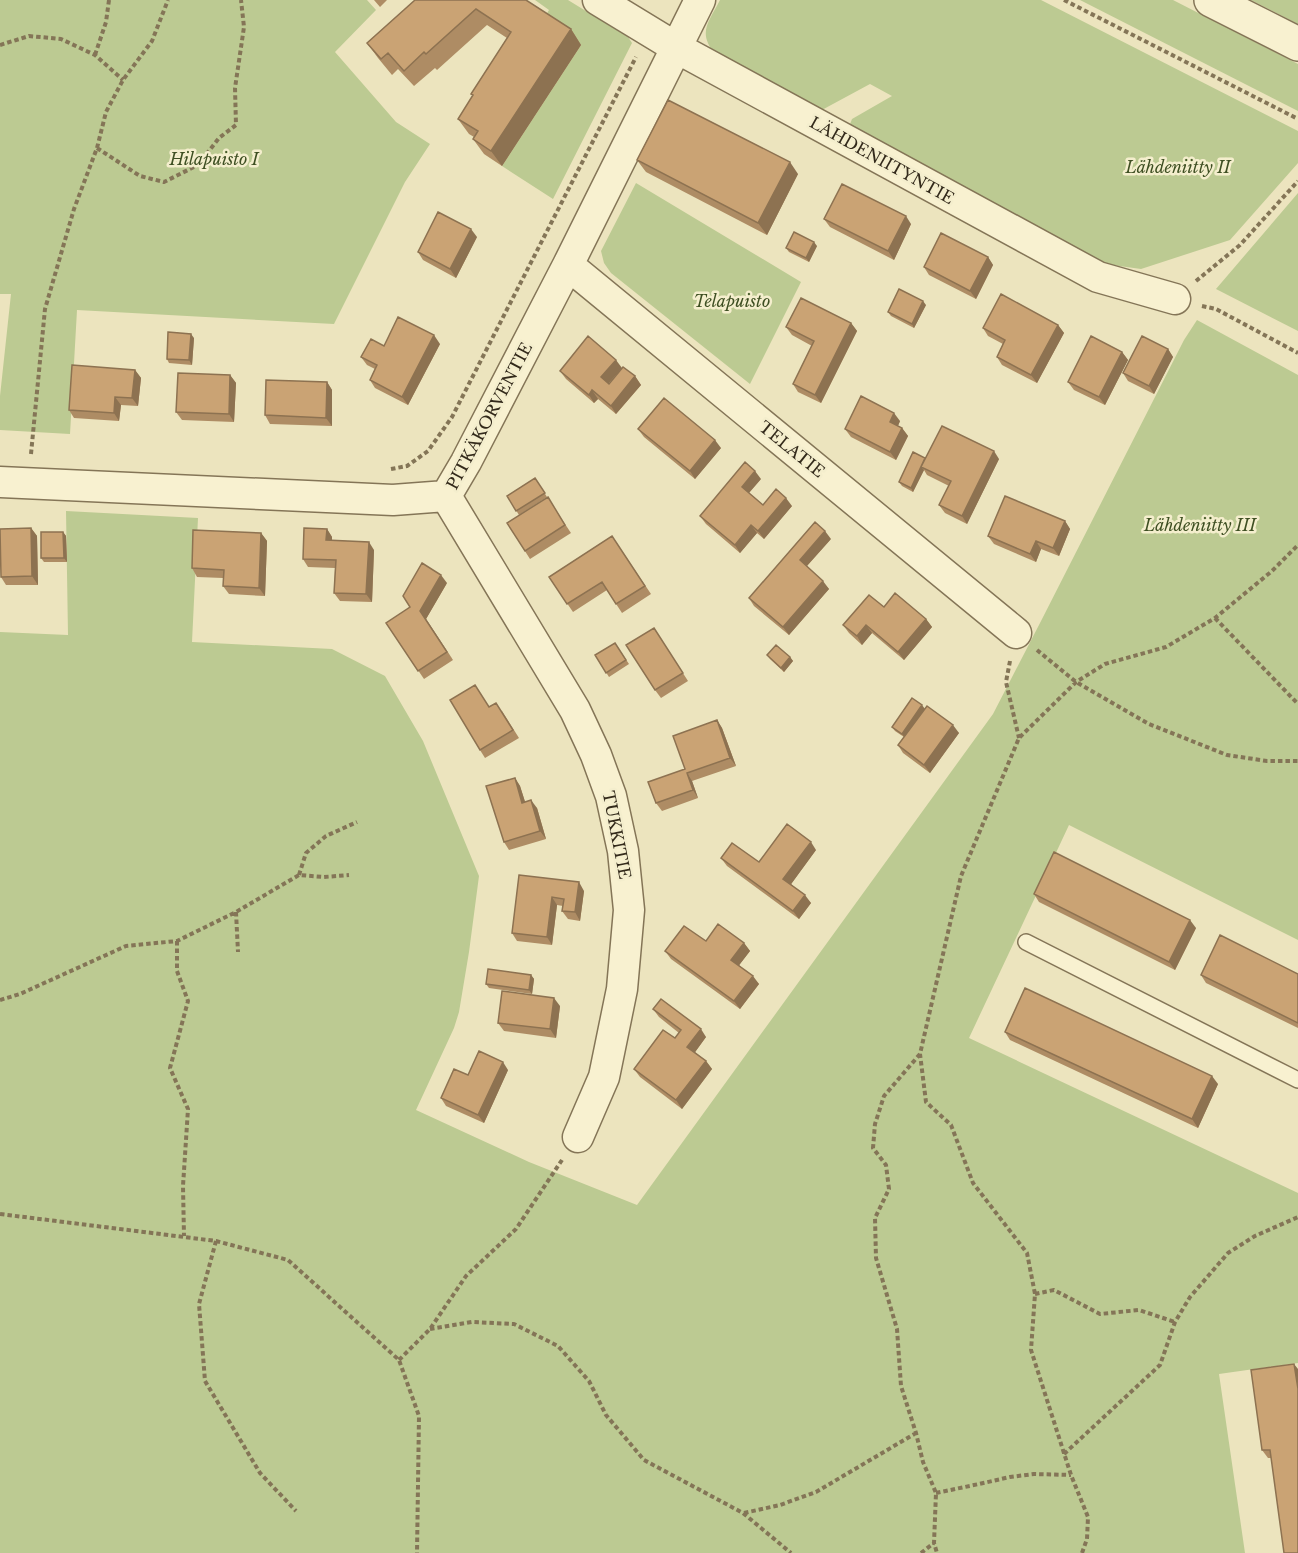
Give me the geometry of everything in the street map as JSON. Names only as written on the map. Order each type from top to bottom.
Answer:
[{"type":"street","name":"LÄHDENIITYNTIE","points":[[598,0],[677,48],[1098,277],[1175,299]]},
{"type":"street","name":"PITKÄKORVENTIE","points":[[0,483],[393,500],[446,496],[568,266],[700,0]]},
{"type":"street","points":[[1211,0],[1298,44]]},
{"type":"street","name":"TELATIE","points":[[568,266],[1016,633]]},
{"type":"street","name":"TUKKITIE","points":[[446,496],[575,710],[597,755],[611,796],[623,852],[629,910],[622,989],[604,1077],[578,1137]]},
{"type":"lane","points":[[1026,942],[1298,1080]]},
{"type":"path","points":[[95,56],[106,22],[108,0]]},
{"type":"path","points":[[21,453],[31,454],[45,309],[75,209],[97,148],[106,112],[123,80],[152,41],[168,0]]},
{"type":"path","points":[[97,148],[140,176],[164,182],[198,165],[219,138],[236,125],[235,88],[244,27],[241,0]]},
{"type":"path","points":[[1064,0],[1298,119]]},
{"type":"path","points":[[388,470],[407,466],[428,451],[452,417],[649,31]]},
{"type":"path","points":[[0,45],[29,36],[61,39],[95,56],[123,80]]},
{"type":"path","points":[[1175,299],[1240,245],[1298,180]]},
{"type":"path","points":[[1175,299],[1216,309],[1298,353]]},
{"type":"path","points":[[1082,1553],[1087,1539],[1088,1517],[1071,1475],[1031,1350],[1035,1294],[1027,1253],[973,1183],[951,1125],[926,1102],[920,1054],[961,876],[1019,738],[1076,682],[1105,664],[1167,647],[1215,618],[1272,571],[1298,545]]},
{"type":"path","points":[[1215,618],[1298,704]]},
{"type":"path","points":[[1019,738],[1006,682],[1016,633],[1076,682],[1149,724],[1227,756],[1267,761],[1298,761]]},
{"type":"path","points":[[299,875],[306,853],[326,836],[357,822]]},
{"type":"path","points":[[0,1000],[20,994],[126,946],[177,941],[236,912],[299,875],[324,877],[350,874]]},
{"type":"path","points":[[236,912],[238,952]]},
{"type":"path","points":[[177,941],[177,972],[189,1001],[170,1068],[188,1109],[183,1186],[184,1236]]},
{"type":"path","points":[[920,1054],[884,1096],[875,1124],[873,1148],[886,1165],[889,1189],[875,1218],[876,1258],[897,1329],[901,1386],[923,1462],[936,1492],[934,1543],[937,1553]]},
{"type":"path","points":[[399,1360],[430,1329],[466,1276],[516,1229],[578,1137]]},
{"type":"path","points":[[0,1214],[216,1240],[288,1260],[399,1360],[419,1416],[417,1553]]},
{"type":"path","points":[[1064,1454],[1160,1365],[1175,1322],[1190,1297],[1228,1253],[1255,1236],[1298,1217]]},
{"type":"path","points":[[216,1240],[198,1304],[205,1381],[260,1473],[296,1511]]},
{"type":"path","points":[[1035,1294],[1054,1290],[1100,1314],[1139,1310],[1175,1322]]},
{"type":"path","points":[[430,1329],[472,1322],[514,1324],[558,1346],[589,1381],[606,1415],[644,1460],[743,1513],[791,1553]]},
{"type":"path","points":[[743,1513],[780,1505],[816,1492],[916,1432]]},
{"type":"path","points":[[936,1492],[1010,1477],[1034,1474],[1071,1475]]},
{"type":"path","points":[[921,1553],[934,1543]]},
{"type":"green space","name":"Hilapuisto I","points":[[0,0],[367,0],[376,10],[335,52],[396,122],[430,144],[405,182],[334,324],[77,310],[70,434],[0,430],[0,396],[11,294],[0,294]]},
{"type":"green space","points":[[535,0],[568,0],[628,37],[632,43],[553,199],[502,166],[581,45],[543,20],[549,10]]},
{"type":"green space","name":"Lähdeniitty II","points":[[720,0],[1041,0],[1298,131],[1298,163],[1230,240],[1141,269],[1105,264],[849,127],[852,119],[892,96],[870,84],[820,111],[715,54],[706,33],[709,21]]},
{"type":"green space","points":[[1080,0],[1173,0],[1298,64],[1298,111]]},
{"type":"green space","points":[[1251,0],[1298,0],[1298,24]]},
{"type":"green space","name":"Telapuisto","points":[[636,183],[801,282],[750,384],[611,273],[604,263],[601,251]]},
{"type":"green space","points":[[1298,193],[1298,331],[1216,289]]},
{"type":"green space","name":"Lähdeniitty III","points":[[1197,320],[1298,375],[1298,940],[1069,825],[969,1038],[1298,1193],[1298,1363],[1219,1374],[1245,1553],[0,1553],[0,632],[68,635],[66,511],[198,518],[192,642],[332,649],[385,676],[423,741],[479,876],[459,1012],[454,1028],[416,1110],[529,1162],[637,1205],[993,714],[1184,340]]},
{"type":"building","points":[[415,0],[526,0],[571,29],[491,151],[473,139],[478,131],[458,119],[473,95],[471,94],[511,32],[476,9],[404,71],[388,53],[381,59],[367,43]]},
{"type":"building","points":[[668,100],[790,162],[758,223],[637,160]]},
{"type":"building","points":[[842,184],[906,216],[888,251],[824,219]]},
{"type":"building","points":[[438,212],[471,229],[450,269],[418,252]]},
{"type":"building","points":[[794,232],[814,242],[806,258],[786,248]]},
{"type":"building","points":[[941,233],[988,257],[970,291],[924,267]]},
{"type":"building","points":[[899,289],[923,301],[912,324],[888,312]]},
{"type":"building","points":[[1001,294],[1058,325],[1031,375],[997,357],[1005,340],[983,328]]},
{"type":"building","points":[[801,298],[851,323],[815,395],[793,384],[814,341],[786,327]]},
{"type":"building","points":[[398,317],[434,335],[402,397],[370,380],[377,365],[361,357],[371,339],[384,346]]},
{"type":"building","points":[[168,332],[191,334],[189,360],[167,359]]},
{"type":"building","points":[[588,336],[616,360],[601,377],[609,384],[623,367],[635,376],[611,406],[592,390],[589,395],[560,371]]},
{"type":"building","points":[[1091,336],[1122,352],[1099,397],[1068,382]]},
{"type":"building","points":[[1142,336],[1168,349],[1149,386],[1123,373]]},
{"type":"building","points":[[72,365],[135,370],[132,398],[115,397],[114,413],[69,410]]},
{"type":"building","points":[[178,373],[230,375],[229,414],[176,412]]},
{"type":"building","points":[[266,380],[327,382],[326,418],[265,415]]},
{"type":"building","points":[[861,396],[894,413],[890,422],[902,428],[890,452],[845,429]]},
{"type":"building","points":[[664,398],[715,440],[690,471],[638,429]]},
{"type":"building","points":[[942,426],[994,451],[962,516],[939,505],[951,481],[921,467]]},
{"type":"building","points":[[913,452],[925,458],[911,488],[899,482]]},
{"type":"building","points":[[745,462],[755,471],[742,487],[763,505],[776,489],[786,498],[758,531],[751,525],[735,545],[700,516]]},
{"type":"building","points":[[535,478],[545,493],[516,511],[507,496]]},
{"type":"building","points":[[1005,496],[1065,521],[1053,548],[1036,541],[1030,554],[988,536]]},
{"type":"building","points":[[548,497],[565,525],[525,551],[507,523]]},
{"type":"building","points":[[815,522],[825,531],[800,560],[823,581],[783,627],[749,598]]},
{"type":"building","points":[[31,528],[32,576],[1,577],[0,529]]},
{"type":"building","points":[[304,528],[327,529],[326,540],[369,542],[366,594],[334,593],[336,560],[303,559]]},
{"type":"building","points":[[193,530],[261,533],[259,588],[223,586],[224,570],[192,568]]},
{"type":"building","points":[[41,532],[63,532],[64,558],[41,558]]},
{"type":"building","points":[[612,536],[645,586],[616,604],[602,582],[567,604],[549,577]]},
{"type":"building","points":[[422,563],[441,575],[420,611],[447,652],[418,671],[386,623],[410,607],[403,596]]},
{"type":"building","points":[[895,593],[926,619],[898,652],[866,625],[857,636],[843,625],[869,595],[884,607]]},
{"type":"building","points":[[654,628],[683,673],[655,690],[626,645]]},
{"type":"building","points":[[615,643],[626,660],[606,673],[595,655]]},
{"type":"building","points":[[776,645],[790,657],[781,668],[767,655]]},
{"type":"building","points":[[475,685],[489,707],[496,703],[513,730],[480,750],[450,700]]},
{"type":"building","points":[[912,698],[922,705],[902,734],[892,727]]},
{"type":"building","points":[[927,706],[953,725],[924,765],[898,745]]},
{"type":"building","points":[[717,720],[730,758],[687,773],[693,790],[656,803],[648,782],[685,769],[673,736]]},
{"type":"building","points":[[515,778],[522,803],[531,800],[540,831],[504,842],[486,786]]},
{"type":"building","points":[[787,824],[811,842],[783,879],[805,895],[793,911],[721,858],[732,843],[759,862]]},
{"type":"building","points":[[1054,852],[1190,920],[1169,962],[1034,894]]},
{"type":"building","points":[[519,875],[579,882],[575,912],[562,911],[564,899],[552,897],[547,937],[512,933]]},
{"type":"building","points":[[718,924],[744,943],[731,960],[753,976],[734,1001],[665,951],[684,926],[706,941]]},
{"type":"building","points":[[1220,935],[1298,974],[1298,1023],[1201,975]]},
{"type":"building","points":[[488,969],[531,975],[529,990],[486,984]]},
{"type":"building","points":[[1025,988],[1212,1076],[1192,1119],[1005,1032]]},
{"type":"building","points":[[502,991],[554,998],[550,1029],[498,1023]]},
{"type":"building","points":[[661,999],[701,1029],[687,1047],[706,1061],[676,1100],[634,1069],[663,1030],[675,1038],[681,1030],[653,1009]]},
{"type":"building","points":[[479,1051],[503,1062],[478,1115],[441,1098],[454,1069],[468,1075]]},
{"type":"building","points":[[1294,1364],[1298,1389],[1298,1553],[1284,1553],[1270,1450],[1262,1450],[1251,1370]]}]
